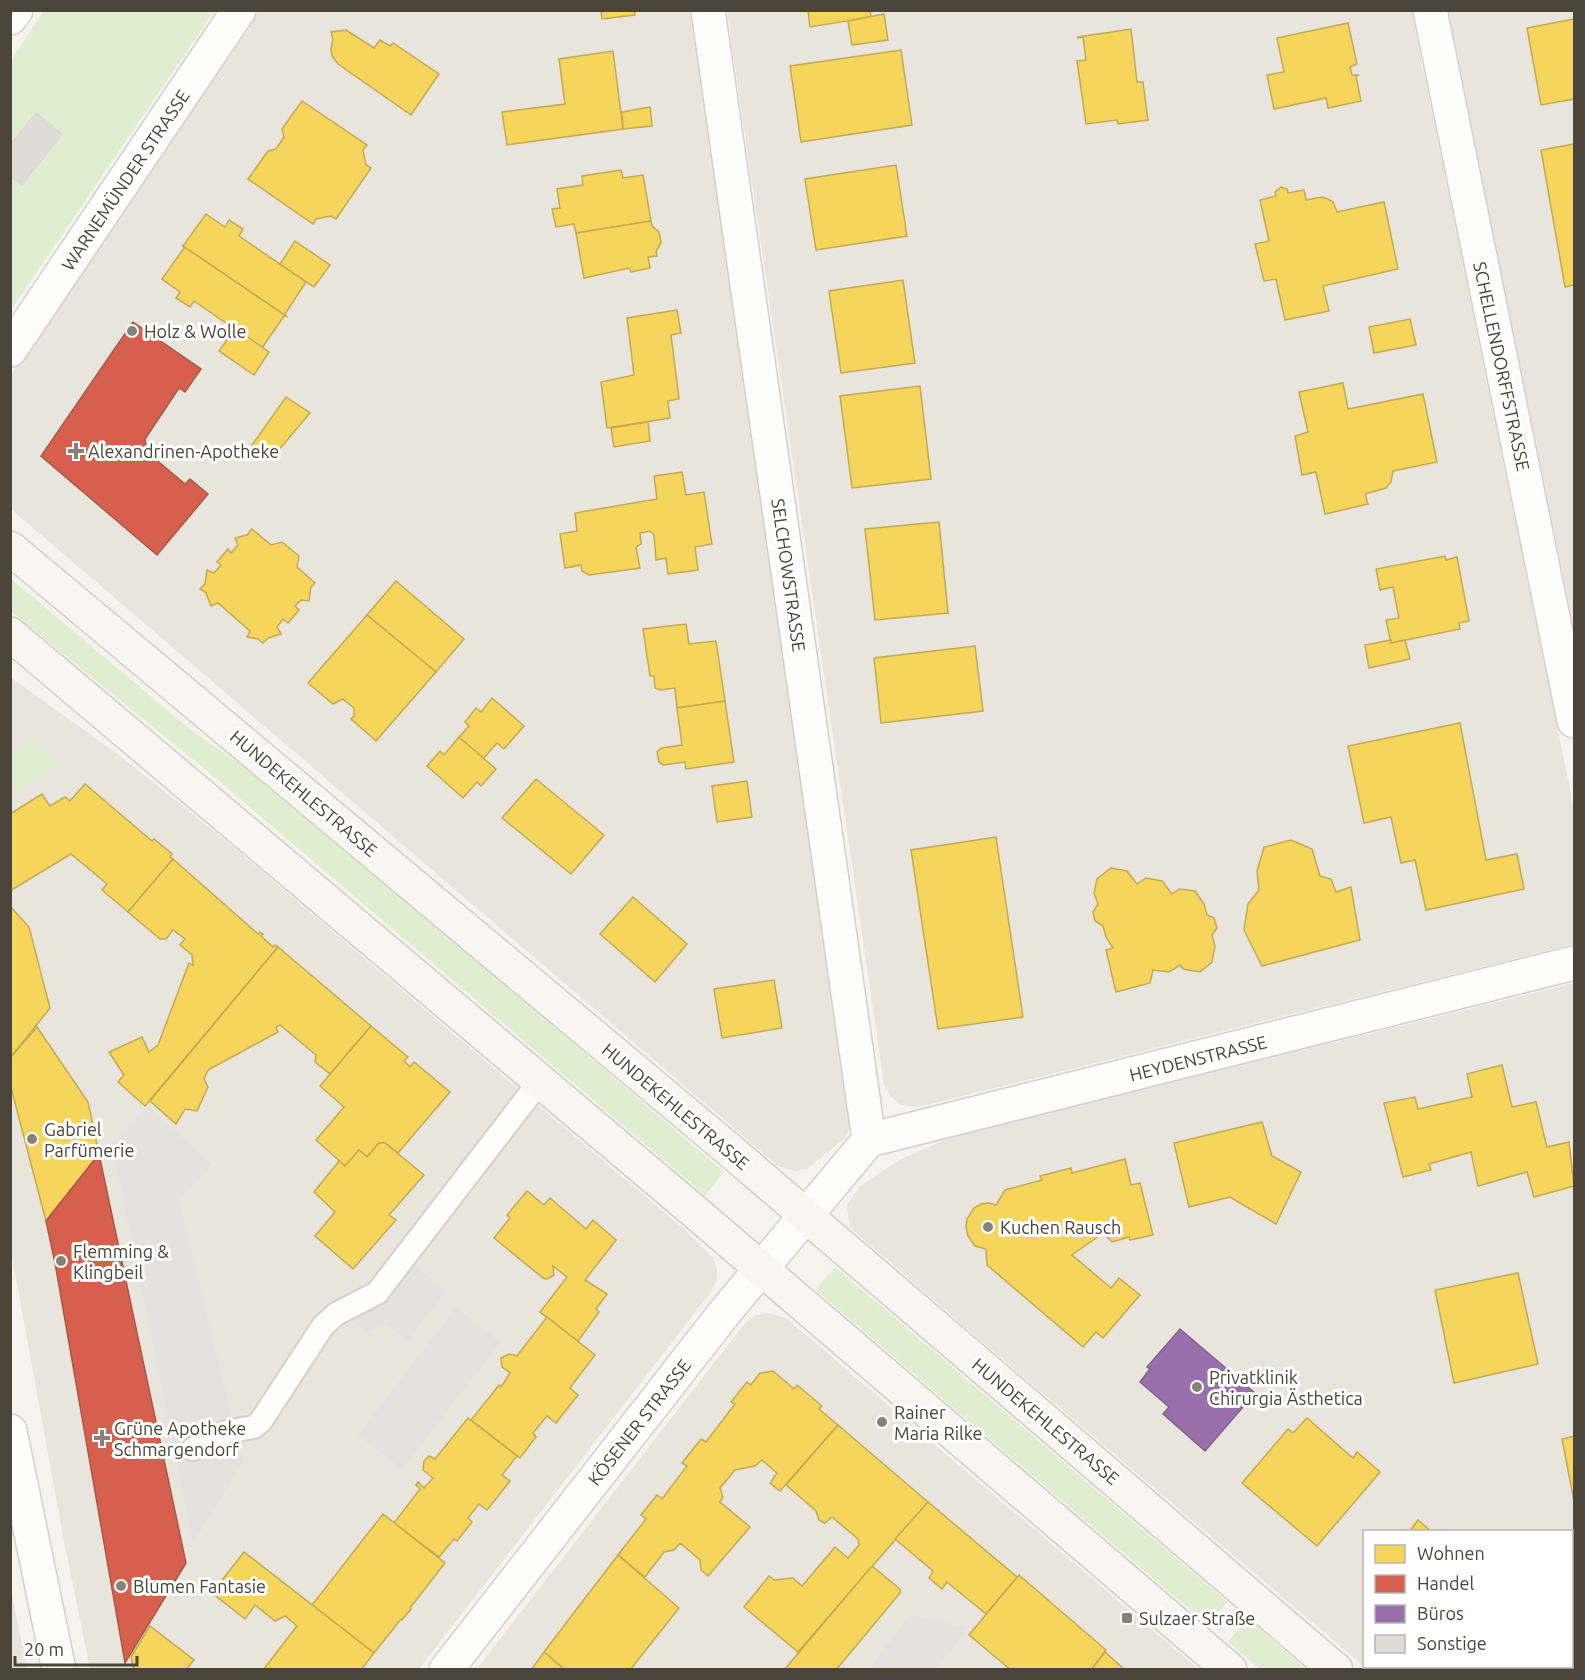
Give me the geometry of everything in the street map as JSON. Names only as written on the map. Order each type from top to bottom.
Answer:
[{"type":"main road","name":"HUNDEKEHLESTRASSE","points":[[10,548],[805,1215],[1336,1670]]},
{"type":"main road","points":[[10,634],[540,1081],[1230,1670]]},
{"type":"street","points":[[10,18],[16,10]]},
{"type":"street","name":"WARNEMÜNDER STRASSE","points":[[10,350],[240,10]]},
{"type":"street","name":"SELCHOWSTRASSE","points":[[708,10],[868,1140]]},
{"type":"street","name":"SCHELLENDORFFSTRASSE","points":[[1430,10],[1575,721]]},
{"type":"street","name":"HEYDENSTRASSE","points":[[868,1140],[1575,963]]},
{"type":"street","name":"KÖSENER STRASSE","points":[[446,1670],[760,1269],[868,1140]]},
{"type":"street","points":[[10,1431],[59,1670]]},
{"type":"lane","points":[[193,1449],[226,1432],[254,1427],[261,1421],[323,1326],[336,1314],[377,1293],[540,1081]]},
{"type":"shaded area","points":[[259,11],[690,11],[851,1116],[845,1138],[807,1169],[795,1171],[778,1166],[11,509],[11,375]]},
{"type":"shaded area","points":[[727,11],[1415,11],[1418,26],[1415,30],[1456,229],[1460,233],[1468,287],[1472,291],[1476,311],[1473,315],[1492,409],[1496,411],[1502,442],[1500,447],[1514,516],[1518,519],[1527,562],[1524,566],[1541,649],[1545,651],[1549,671],[1547,675],[1574,810],[1574,944],[918,1107],[901,1105],[890,1096],[884,1084]]},
{"type":"shaded area","points":[[1448,11],[1574,11],[1574,629],[1516,345]]},
{"type":"shaded area","points":[[10,677],[119,755],[226,841],[687,1232],[714,1259],[717,1279],[710,1293],[419,1669],[90,1669],[11,1251]]},
{"type":"shaded area","points":[[1574,983],[1574,1669],[1368,1670],[1366,1668],[1573,1668],[1573,1530],[1363,1530],[1363,1665],[966,1328],[853,1230],[847,1209],[848,1203],[859,1187],[899,1160],[950,1138]]},
{"type":"shaded area","points":[[148,1107],[212,1165],[179,1200],[243,1461],[193,1543],[112,1144]]},
{"type":"shaded area","points":[[407,1261],[446,1291],[408,1340],[387,1324],[369,1332],[344,1315]]},
{"type":"shaded area","points":[[456,1308],[500,1342],[402,1469],[358,1435]]},
{"type":"shaded area","points":[[767,1313],[786,1318],[1198,1669],[476,1670],[742,1327],[754,1316]]},
{"type":"shaded area","points":[[11,1589],[27,1669],[11,1669]]},
{"type":"shaded area","points":[[911,1615],[968,1628],[935,1669],[869,1669]]},
{"type":"green space","points":[[44,11],[214,11],[11,310],[10,62]]},
{"type":"green space","points":[[10,578],[192,731],[269,784],[724,1172],[705,1195],[218,780],[11,611]]},
{"type":"green space","points":[[29,741],[62,763],[11,795],[11,753]]},
{"type":"green space","points":[[835,1267],[1227,1602],[1208,1625],[816,1290]]},
{"type":"green space","points":[[1248,1619],[1306,1669],[1260,1669],[1228,1642]]},
{"type":"building: Wohnen","points":[[601,10],[634,10],[635,15],[602,19]]},
{"type":"building: Wohnen","points":[[808,10],[870,10],[871,17],[810,27]]},
{"type":"building: Wohnen","points":[[884,14],[888,40],[852,45],[848,21]]},
{"type":"building: Wohnen","points":[[1574,19],[1574,99],[1541,105],[1527,28]]},
{"type":"building: Wohnen","points":[[1348,23],[1357,64],[1350,67],[1352,75],[1359,75],[1356,76],[1361,101],[1328,108],[1326,98],[1274,109],[1267,75],[1284,72],[1277,38]]},
{"type":"building: Wohnen","points":[[1131,29],[1137,82],[1143,82],[1148,120],[1118,124],[1117,120],[1086,124],[1077,61],[1086,60],[1083,37],[1078,37]]},
{"type":"building: Wohnen","points":[[346,30],[374,48],[380,40],[390,46],[393,43],[439,74],[411,115],[338,64],[332,56],[331,32]]},
{"type":"building: Wohnen","points":[[901,50],[912,125],[801,142],[790,66]]},
{"type":"building: Wohnen","points":[[613,51],[623,129],[507,145],[502,112],[565,104],[559,59]]},
{"type":"building: Wohnen","points":[[302,101],[367,145],[363,150],[366,165],[371,168],[336,219],[331,216],[316,219],[313,224],[248,179],[268,151],[276,149],[284,137],[282,129]]},
{"type":"building: Wohnen","points":[[650,107],[652,126],[623,129],[622,112]]},
{"type":"building: Wohnen","points":[[1574,144],[1574,285],[1565,287],[1541,150]]},
{"type":"building: Wohnen","points":[[896,165],[907,236],[816,250],[805,179]]},
{"type":"building: Wohnen","points":[[621,170],[623,178],[643,175],[651,221],[576,233],[574,224],[556,227],[552,209],[560,208],[557,189],[583,185],[582,176]]},
{"type":"building: Wohnen","points":[[1281,187],[1287,189],[1288,193],[1304,190],[1306,200],[1322,197],[1328,199],[1333,202],[1337,212],[1384,202],[1398,269],[1323,286],[1329,311],[1285,320],[1276,279],[1264,281],[1255,244],[1269,241],[1260,200],[1276,196],[1275,192]]},
{"type":"building: Wohnen","points":[[206,214],[225,227],[229,220],[243,229],[239,236],[306,282],[285,314],[286,316],[183,246]]},
{"type":"building: Wohnen","points":[[651,221],[652,226],[659,232],[661,243],[656,251],[657,256],[648,257],[650,268],[631,272],[629,268],[584,278],[576,233]]},
{"type":"building: Wohnen","points":[[295,241],[330,265],[314,287],[280,264]]},
{"type":"building: Wohnen","points":[[183,246],[286,316],[262,348],[194,301],[190,307],[176,298],[180,292],[162,279],[184,248]]},
{"type":"building: Wohnen","points":[[903,280],[915,363],[841,373],[829,291]]},
{"type":"building: Wohnen","points":[[677,310],[681,333],[671,335],[679,399],[668,401],[670,418],[607,428],[601,382],[634,375],[627,318]]},
{"type":"building: Wohnen","points":[[1410,319],[1416,345],[1374,353],[1369,327]]},
{"type":"building: Wohnen","points":[[235,328],[269,352],[254,375],[219,351]]},
{"type":"building: Wohnen","points":[[1343,383],[1348,409],[1423,394],[1437,462],[1393,471],[1391,482],[1386,488],[1365,494],[1368,504],[1325,514],[1316,472],[1302,475],[1295,436],[1308,432],[1299,392]]},
{"type":"building: Wohnen","points":[[920,386],[931,479],[852,488],[840,396]]},
{"type":"building: Wohnen","points":[[286,397],[310,413],[272,458],[252,445]]},
{"type":"building: Wohnen","points":[[648,422],[650,441],[614,447],[611,428]]},
{"type":"building: Wohnen","points":[[682,472],[686,495],[704,492],[712,544],[695,547],[698,570],[668,574],[666,558],[656,560],[654,535],[650,531],[640,533],[641,544],[636,547],[640,568],[589,575],[582,571],[581,565],[565,568],[560,534],[577,531],[575,513],[657,499],[654,476]]},
{"type":"building: Wohnen","points":[[939,522],[948,613],[875,620],[865,529]]},
{"type":"building: Wohnen","points":[[252,529],[271,545],[282,542],[299,556],[297,567],[315,583],[311,587],[309,601],[301,600],[295,606],[299,610],[288,623],[283,619],[277,627],[281,634],[268,638],[263,643],[258,639],[247,637],[250,631],[218,603],[211,606],[206,593],[200,589],[205,584],[207,570],[214,573],[221,565],[217,562],[228,549],[231,553],[238,545],[235,538],[247,535]]},
{"type":"building: Wohnen","points":[[1445,556],[1446,560],[1457,557],[1469,621],[1459,623],[1460,629],[1391,643],[1386,620],[1399,618],[1393,587],[1380,590],[1376,569]]},
{"type":"building: Wohnen","points":[[396,581],[464,639],[436,672],[367,615]]},
{"type":"building: Wohnen","points":[[367,615],[436,672],[376,741],[351,719],[354,716],[354,708],[343,699],[333,704],[308,683]]},
{"type":"building: Wohnen","points":[[686,624],[689,644],[716,641],[725,701],[677,708],[675,688],[660,690],[655,688],[654,676],[650,676],[643,629]]},
{"type":"building: Wohnen","points":[[1391,640],[1391,643],[1405,640],[1410,659],[1369,668],[1365,645]]},
{"type":"building: Wohnen","points":[[975,646],[983,711],[881,723],[874,658]]},
{"type":"building: Wohnen","points":[[492,698],[524,726],[504,749],[497,743],[483,759],[459,737],[469,726],[465,722],[476,708],[481,712]]},
{"type":"building: Wohnen","points":[[725,701],[734,762],[686,769],[685,762],[663,765],[659,762],[657,752],[661,748],[682,745],[677,708]]},
{"type":"building: Wohnen","points":[[1460,723],[1486,860],[1517,854],[1524,889],[1426,910],[1415,860],[1401,863],[1391,817],[1364,823],[1348,746]]},
{"type":"building: Wohnen","points":[[459,737],[496,769],[481,786],[477,782],[463,798],[427,766],[440,751],[444,755]]},
{"type":"building: Wohnen","points":[[536,779],[604,835],[571,874],[502,818]]},
{"type":"building: Wohnen","points":[[747,781],[752,817],[717,822],[712,786]]},
{"type":"building: Wohnen","points":[[85,784],[152,841],[154,839],[172,854],[170,857],[173,859],[128,912],[102,890],[107,884],[71,854],[10,891],[10,814],[42,794],[50,806],[65,797],[70,801]]},
{"type":"building: Wohnen","points":[[996,837],[1023,1017],[938,1029],[911,850]]},
{"type":"building: Wohnen","points":[[1291,840],[1312,849],[1320,876],[1331,879],[1336,892],[1351,887],[1360,940],[1262,966],[1244,930],[1248,904],[1259,890],[1257,871],[1264,847]]},
{"type":"building: Wohnen","points":[[173,859],[258,934],[260,932],[263,934],[261,936],[273,947],[275,945],[278,947],[145,1106],[118,1082],[124,1075],[109,1052],[142,1037],[149,1052],[158,1045],[189,963],[193,965],[192,955],[180,945],[185,939],[173,930],[166,939],[160,939],[128,912]]},
{"type":"building: Wohnen","points":[[1111,868],[1127,871],[1137,884],[1146,878],[1162,881],[1172,894],[1179,889],[1195,891],[1204,904],[1207,915],[1214,918],[1217,928],[1212,935],[1215,946],[1212,962],[1200,972],[1183,969],[1180,965],[1169,972],[1153,970],[1150,983],[1116,992],[1106,950],[1113,948],[1106,937],[1103,926],[1095,921],[1093,912],[1098,904],[1094,893],[1097,879]]},
{"type":"building: Wohnen","points":[[633,897],[687,944],[655,982],[600,934]]},
{"type":"building: Wohnen","points":[[10,906],[29,927],[50,1008],[10,1058]]},
{"type":"building: Wohnen","points":[[278,947],[371,1026],[330,1074],[315,1062],[316,1055],[280,1025],[276,1027],[278,1032],[208,1070],[204,1079],[208,1087],[197,1111],[185,1109],[176,1124],[150,1101]]},
{"type":"building: Wohnen","points":[[774,980],[782,1028],[722,1038],[714,989]]},
{"type":"building: Wohnen","points":[[371,1026],[408,1057],[404,1061],[410,1067],[414,1062],[450,1092],[398,1153],[385,1143],[379,1143],[367,1157],[359,1150],[345,1166],[316,1140],[344,1107],[320,1086]]},
{"type":"building: Wohnen","points":[[37,1027],[88,1102],[99,1154],[46,1221],[10,1084],[10,1058]]},
{"type":"building: Wohnen","points":[[1502,1065],[1512,1107],[1536,1102],[1547,1147],[1569,1142],[1574,1186],[1534,1197],[1527,1172],[1478,1186],[1471,1152],[1429,1164],[1431,1170],[1403,1177],[1384,1103],[1415,1097],[1418,1109],[1472,1097],[1467,1074]]},
{"type":"building: Wohnen","points":[[1262,1122],[1272,1156],[1301,1172],[1276,1224],[1230,1197],[1189,1207],[1174,1143]]},
{"type":"building: Wohnen","points":[[379,1143],[385,1143],[424,1175],[389,1215],[396,1220],[353,1269],[315,1236],[335,1212],[314,1192],[339,1161],[345,1166],[359,1150],[367,1157]]},
{"type":"building: Wohnen","points":[[1125,1159],[1131,1185],[1140,1183],[1153,1235],[1130,1240],[1129,1237],[1112,1242],[1103,1233],[1072,1255],[1111,1288],[1119,1278],[1140,1295],[1103,1338],[1096,1332],[1083,1347],[987,1265],[986,1249],[975,1246],[968,1236],[967,1219],[974,1208],[981,1204],[996,1205],[1005,1190],[1042,1180],[1040,1176],[1071,1168],[1072,1173]]},
{"type":"building: Wohnen","points":[[527,1191],[544,1205],[550,1198],[586,1229],[593,1220],[616,1240],[585,1280],[607,1294],[596,1309],[599,1312],[578,1341],[540,1312],[567,1277],[553,1266],[554,1275],[547,1279],[543,1278],[494,1238],[510,1218],[507,1215]]},
{"type":"building: Wohnen","points":[[1518,1273],[1538,1364],[1454,1383],[1435,1290]]},
{"type":"building: Wohnen","points":[[547,1317],[595,1355],[570,1388],[578,1395],[556,1423],[547,1416],[533,1433],[536,1437],[520,1458],[471,1420],[499,1385],[501,1387],[510,1373],[502,1367],[501,1358],[509,1354],[517,1356]]},
{"type":"building: Wohnen","points":[[773,1371],[794,1389],[797,1385],[822,1406],[819,1409],[838,1425],[780,1491],[770,1483],[777,1473],[762,1460],[755,1466],[735,1470],[720,1488],[723,1497],[720,1502],[750,1527],[708,1576],[701,1570],[700,1560],[680,1543],[674,1550],[664,1552],[645,1577],[618,1555],[646,1519],[641,1515],[657,1495],[662,1499],[687,1466],[682,1463],[701,1439],[706,1442],[735,1404],[731,1402],[747,1382],[751,1385],[760,1373]]},
{"type":"building: Wohnen","points":[[468,1418],[517,1456],[502,1475],[510,1481],[487,1510],[479,1504],[468,1518],[472,1522],[457,1541],[454,1539],[439,1557],[394,1523],[420,1489],[416,1485],[418,1482],[424,1488],[433,1478],[423,1470],[424,1461],[429,1456],[435,1459]]},
{"type":"building: Wohnen","points":[[1307,1418],[1353,1458],[1357,1452],[1380,1472],[1317,1546],[1242,1483],[1288,1429],[1293,1433]]},
{"type":"building: Wohnen","points":[[838,1425],[928,1502],[798,1652],[744,1607],[769,1576],[774,1580],[793,1578],[802,1586],[835,1547],[848,1558],[859,1545],[858,1539],[832,1517],[825,1523],[819,1520],[816,1511],[786,1485]]},
{"type":"building: Wohnen","points":[[1574,1436],[1574,1501],[1562,1439]]},
{"type":"building: Wohnen","points":[[928,1502],[1017,1577],[986,1614],[947,1582],[942,1589],[929,1578],[933,1571],[895,1539]]},
{"type":"building: Wohnen","points":[[383,1514],[445,1563],[374,1653],[312,1605]]},
{"type":"building: Wohnen","points":[[1418,1520],[1430,1530],[1410,1530]]},
{"type":"building: Wohnen","points":[[244,1552],[374,1653],[361,1670],[263,1670],[297,1626],[285,1616],[275,1621],[255,1605],[245,1619],[212,1593]]},
{"type":"building: Wohnen","points":[[618,1555],[679,1608],[630,1670],[565,1670],[544,1652]]},
{"type":"building: Wohnen","points":[[872,1566],[900,1589],[900,1593],[836,1670],[784,1670]]},
{"type":"building: Wohnen","points":[[1019,1575],[1106,1650],[1091,1670],[1011,1670],[969,1635]]},
{"type":"building: Wohnen","points":[[150,1626],[194,1660],[186,1670],[134,1670],[131,1657]]},
{"type":"building: Wohnen","points":[[544,1652],[565,1670],[531,1670]]},
{"type":"building: Wohnen","points":[[1105,1652],[1125,1670],[1091,1670]]},
{"type":"building: Wohnen","points":[[1553,1668],[1570,1668],[1572,1670],[1552,1670]]},
{"type":"building: Handel","points":[[133,322],[201,369],[185,392],[179,388],[145,439],[147,452],[185,484],[190,479],[208,494],[157,555],[41,456]]},
{"type":"building: Handel","points":[[99,1154],[186,1563],[125,1663],[46,1221]]},
{"type":"building: Büros","name":"Privatklinik Chirurgia Ästhetica","points":[[1180,1329],[1255,1393],[1205,1451],[1163,1414],[1169,1407],[1140,1382],[1150,1369],[1147,1367]]},
{"type":"building: Sonstige","points":[[36,113],[62,134],[22,185],[10,176],[10,145]]},
{"type":"place","name":"Holz & Wolle","points":[[132,331]]},
{"type":"place","name":"Alexandrinen-Apotheke","points":[[76,451]]},
{"type":"place","name":"Gabriel Parfümerie","points":[[32,1139]]},
{"type":"place","name":"Kuchen Rausch","points":[[988,1227]]},
{"type":"place","name":"Flemming & Klingbeil","points":[[61,1261]]},
{"type":"place","name":"Privatklinik Chirurgia Ästhetica","points":[[1197,1387]]},
{"type":"place","name":"Rainer Maria Rilke","points":[[882,1422]]},
{"type":"place","name":"Grüne Apotheke Schmargendorf","points":[[102,1438]]},
{"type":"place","name":"Blumen Fantasie","points":[[121,1586]]},
{"type":"place","name":"Sulzaer Straße","points":[[1127,1618]]}]
